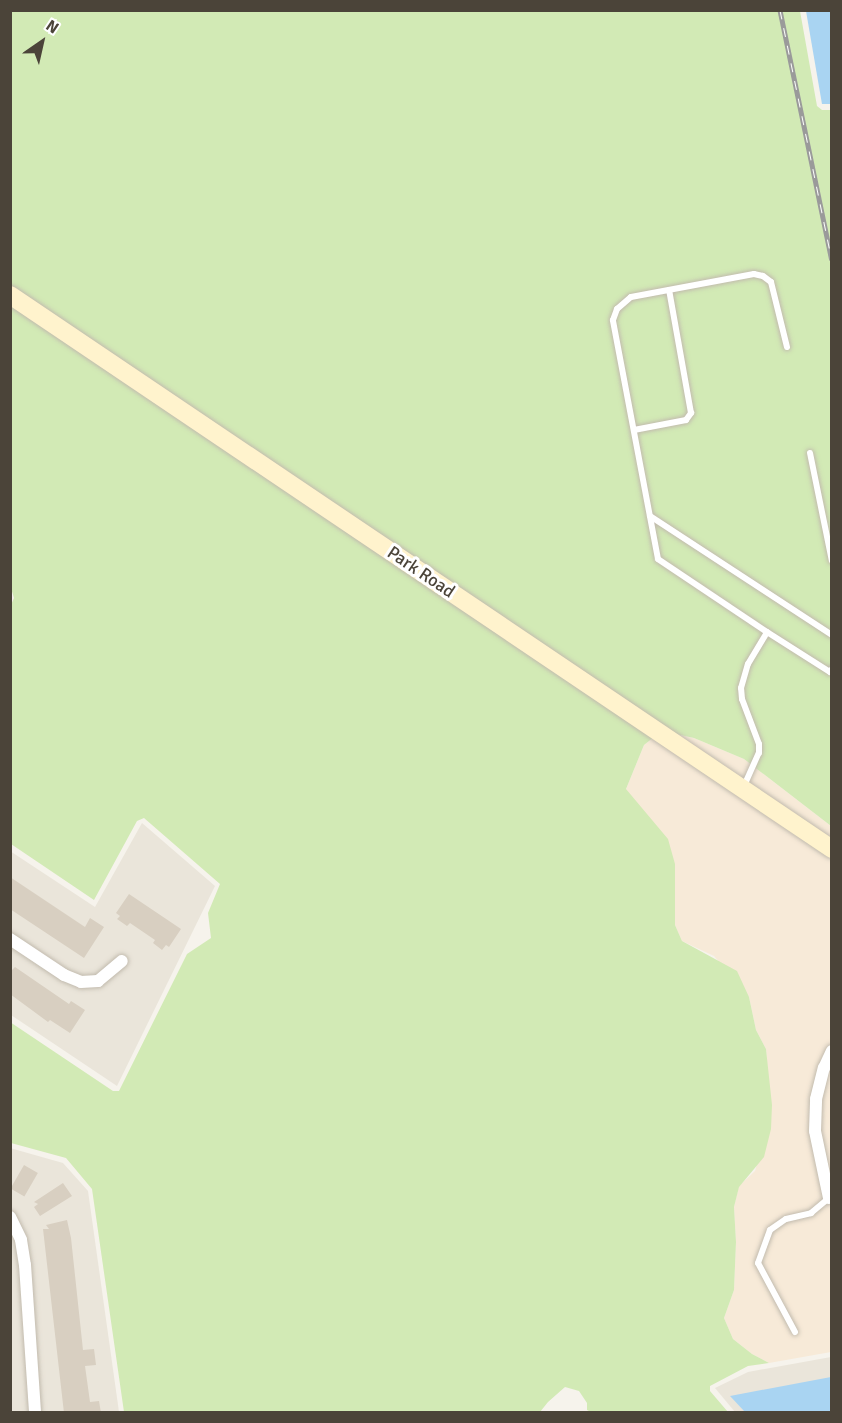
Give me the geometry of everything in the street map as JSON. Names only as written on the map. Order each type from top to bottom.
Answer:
[{"type":"street","name":"Park Road","points":[[10,295],[831,849]]},
{"type":"street","points":[[10,939],[64,975],[81,982],[98,981],[122,961]]},
{"type":"street","points":[[830,1201],[815,1131],[816,1099],[831,1051]]},
{"type":"street","points":[[10,1217],[21,1240],[25,1265],[35,1413]]},
{"type":"lane","points":[[787,347],[771,282],[763,276],[754,274],[632,297],[617,309],[613,320],[658,559],[830,672],[831,669]]},
{"type":"lane","points":[[634,430],[686,420],[691,413],[669,290]]},
{"type":"lane","points":[[810,453],[831,561]]},
{"type":"lane","points":[[650,516],[831,635]]},
{"type":"lane","points":[[742,789],[759,753],[759,744],[742,699],[741,688],[748,664],[767,632]]},
{"type":"lane","points":[[795,1332],[758,1263],[770,1230],[786,1219],[811,1214],[830,1201]]},
{"type":"shaded area","points":[[671,733],[694,738],[744,759],[831,826],[831,841]]},
{"type":"shaded area","points":[[654,737],[831,857],[831,1352],[769,1363],[752,1354],[733,1339],[724,1318],[734,1290],[736,1242],[734,1207],[739,1186],[755,1171],[771,1115],[766,1049],[756,1030],[749,997],[714,956],[682,941],[675,925],[674,895],[626,789],[644,745]]},
{"type":"shaded area","points":[[142,823],[215,886],[117,1086],[11,1015],[10,851],[95,907]]},
{"type":"shaded area","points":[[10,1148],[63,1163],[88,1191],[119,1412],[11,1412]]},
{"type":"shaded area","points":[[831,1357],[831,1412],[735,1412],[715,1388],[748,1372]]},
{"type":"green space","points":[[10,11],[800,11],[817,106],[822,110],[832,110],[831,826],[744,759],[694,738],[671,733],[11,288]]},
{"type":"green space","points":[[11,303],[654,737],[644,745],[626,789],[668,839],[675,864],[675,925],[682,941],[737,971],[749,997],[756,1030],[766,1049],[772,1105],[771,1129],[764,1157],[739,1187],[734,1207],[736,1242],[734,1290],[724,1318],[733,1339],[752,1354],[769,1363],[748,1366],[710,1386],[710,1391],[728,1412],[591,1412],[587,1410],[587,1403],[579,1391],[565,1387],[540,1412],[124,1412],[92,1189],[66,1158],[11,1143],[10,1022],[113,1091],[119,1091],[187,954],[211,938],[208,913],[220,884],[144,818],[137,821],[94,900],[11,844],[10,607],[14,598],[10,585]]},
{"type":"water","points":[[806,11],[831,11],[831,104],[822,104]]},
{"type":"water","points":[[831,1377],[831,1412],[745,1412],[730,1396]]},
{"type":"building","points":[[10,877],[85,927],[90,918],[104,927],[84,958],[10,909]]},
{"type":"building","points":[[129,894],[181,929],[169,947],[166,945],[162,950],[153,943],[155,940],[130,923],[127,926],[117,919],[120,916],[116,913]]},
{"type":"building","points":[[15,967],[69,1004],[71,1001],[85,1010],[70,1033],[50,1020],[48,1022],[10,994],[10,972]]},
{"type":"building","points":[[24,1165],[38,1173],[24,1196],[10,1188]]},
{"type":"building","points":[[63,1183],[72,1196],[40,1216],[34,1207],[38,1204],[34,1202]]},
{"type":"building","points":[[67,1220],[83,1350],[94,1349],[96,1365],[85,1366],[90,1402],[99,1401],[101,1413],[64,1413],[43,1229],[49,1229],[46,1225]]},
{"type":"railway","points":[[780,10],[832,260]]}]
